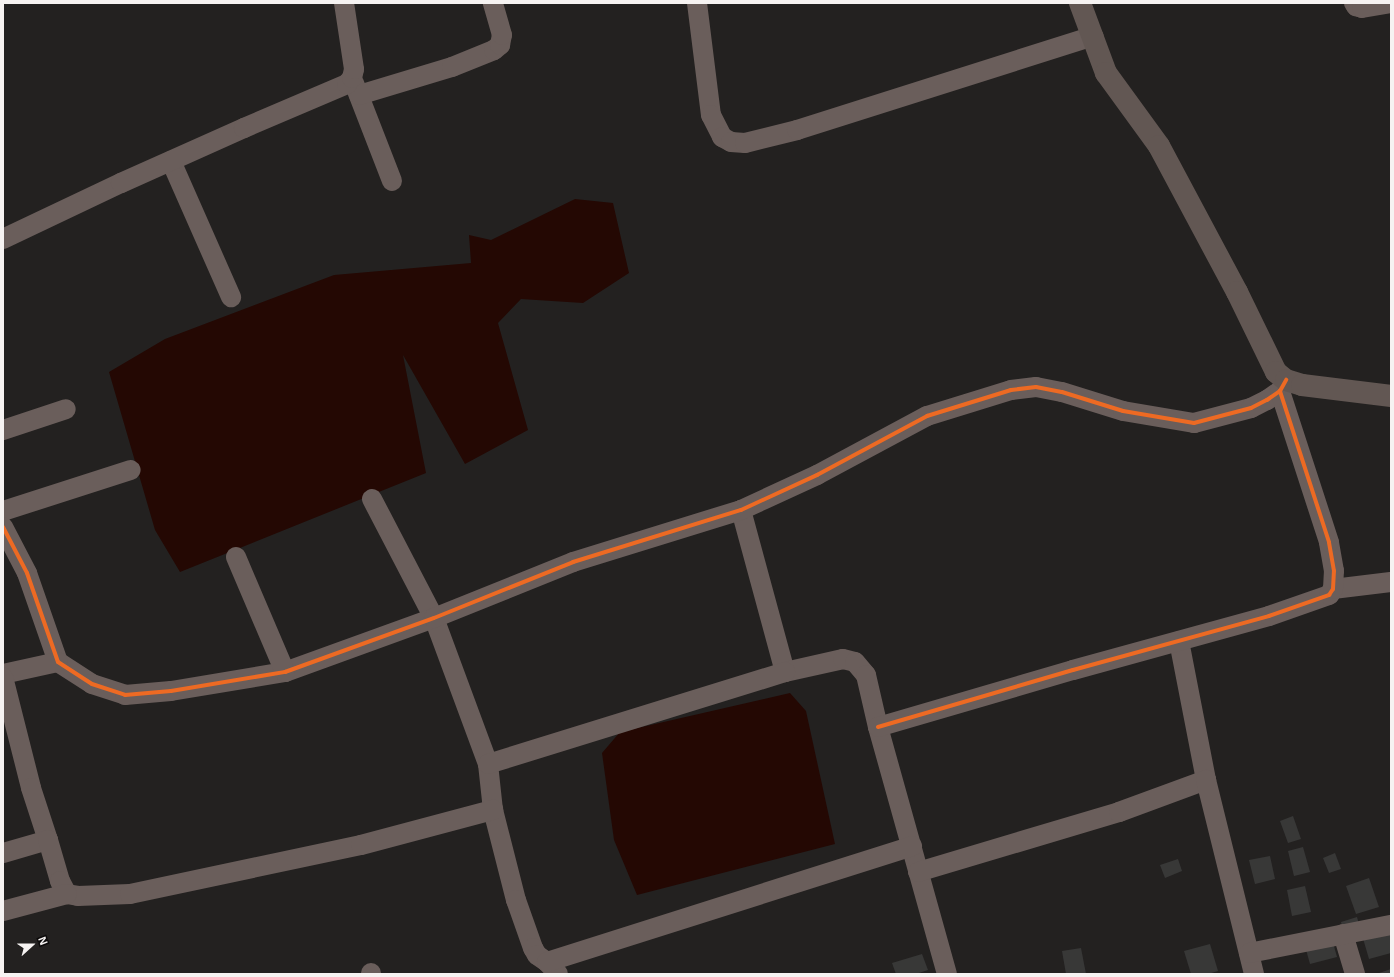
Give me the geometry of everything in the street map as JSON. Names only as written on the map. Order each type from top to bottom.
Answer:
[{"type":"main road","points":[[1080,3],[1106,73],[1159,146],[1237,292],[1283,386],[1302,386],[1391,396]]},
{"type":"street","points":[[344,3],[356,87],[392,181]]},
{"type":"street","points":[[3,239],[244,128],[347,84],[356,87],[452,67],[494,50],[500,45],[502,35],[493,3]]},
{"type":"street","points":[[697,3],[711,115],[722,137],[731,142],[745,143],[797,130],[1093,36]]},
{"type":"street","points":[[1354,3],[1356,6],[1362,8],[1389,3]]},
{"type":"street","points":[[171,161],[231,297]]},
{"type":"street","points":[[3,526],[27,573],[58,662],[92,684],[125,695],[171,691],[285,672],[434,618],[573,562],[741,510],[817,475],[927,416],[1011,390],[1036,387],[1062,392],[1123,411],[1194,423],[1251,408],[1267,400],[1283,386],[1329,542],[1334,571],[1333,590]]},
{"type":"street","points":[[3,430],[66,409]]},
{"type":"street","points":[[3,511],[131,470]]},
{"type":"street","points":[[372,499],[434,618],[488,764],[493,810],[522,919],[537,955],[553,968],[912,846]]},
{"type":"street","points":[[741,510],[785,672]]},
{"type":"street","points":[[236,557],[285,672]]},
{"type":"street","points":[[878,727],[1269,616],[1323,598],[1333,590],[1391,582]]},
{"type":"street","points":[[1179,641],[1206,780],[1254,974]]},
{"type":"street","points":[[488,764],[785,672],[843,659],[855,662],[866,675],[878,727],[947,974]]},
{"type":"street","points":[[58,662],[3,675],[31,788],[60,881],[67,894]]},
{"type":"street","points":[[918,872],[1119,812],[1206,780]]},
{"type":"street","points":[[3,911],[67,894],[78,896],[130,894],[361,845],[493,810]]},
{"type":"street","points":[[3,853],[48,840]]},
{"type":"street","points":[[1249,953],[1272,950],[1391,925]]},
{"type":"street","points":[[1343,934],[1355,974]]},
{"type":"shaded area","points":[[575,199],[613,203],[629,273],[583,303],[521,299],[498,323],[528,430],[465,464],[403,355],[426,473],[180,572],[155,530],[109,372],[165,339],[334,275],[471,263],[469,235],[491,240]]},
{"type":"shaded area","points":[[790,693],[806,711],[835,844],[637,895],[614,840],[602,753],[620,732]]},
{"type":"building","points":[[1293,816],[1301,839],[1288,843],[1280,821]]},
{"type":"building","points":[[1303,847],[1310,872],[1294,876],[1288,851]]},
{"type":"building","points":[[1335,853],[1341,869],[1329,873],[1323,858]]},
{"type":"building","points":[[1270,856],[1275,879],[1255,884],[1249,860]]},
{"type":"building","points":[[1178,859],[1182,871],[1165,878],[1160,865]]},
{"type":"building","points":[[1369,878],[1379,907],[1356,914],[1346,886]]},
{"type":"building","points":[[1305,886],[1311,912],[1292,916],[1287,890]]},
{"type":"building","points":[[1357,917],[1360,928],[1344,933],[1341,922]]},
{"type":"building","points":[[1391,926],[1391,953],[1369,959],[1362,935]]},
{"type":"building","points":[[1332,939],[1337,957],[1310,964],[1305,946]]},
{"type":"building","points":[[1210,944],[1218,971],[1208,974],[1191,974],[1184,951]]},
{"type":"building","points":[[1081,948],[1086,974],[1066,974],[1062,951]]},
{"type":"building","points":[[922,954],[928,970],[916,974],[896,974],[892,963]]},
{"type":"building","points":[[1391,969],[1391,974],[1376,974]]},
{"type":"cycle path","points":[[3,527],[27,573],[58,662],[92,684],[125,695],[171,691],[285,672],[434,618],[573,562],[741,510],[817,475],[927,416],[1011,390],[1036,387],[1062,392],[1123,411],[1194,423],[1251,408],[1280,391],[1286,380]]},
{"type":"cycle path","points":[[878,727],[1073,670],[1269,616],[1329,595],[1333,589],[1334,571],[1329,542],[1280,391]]}]
